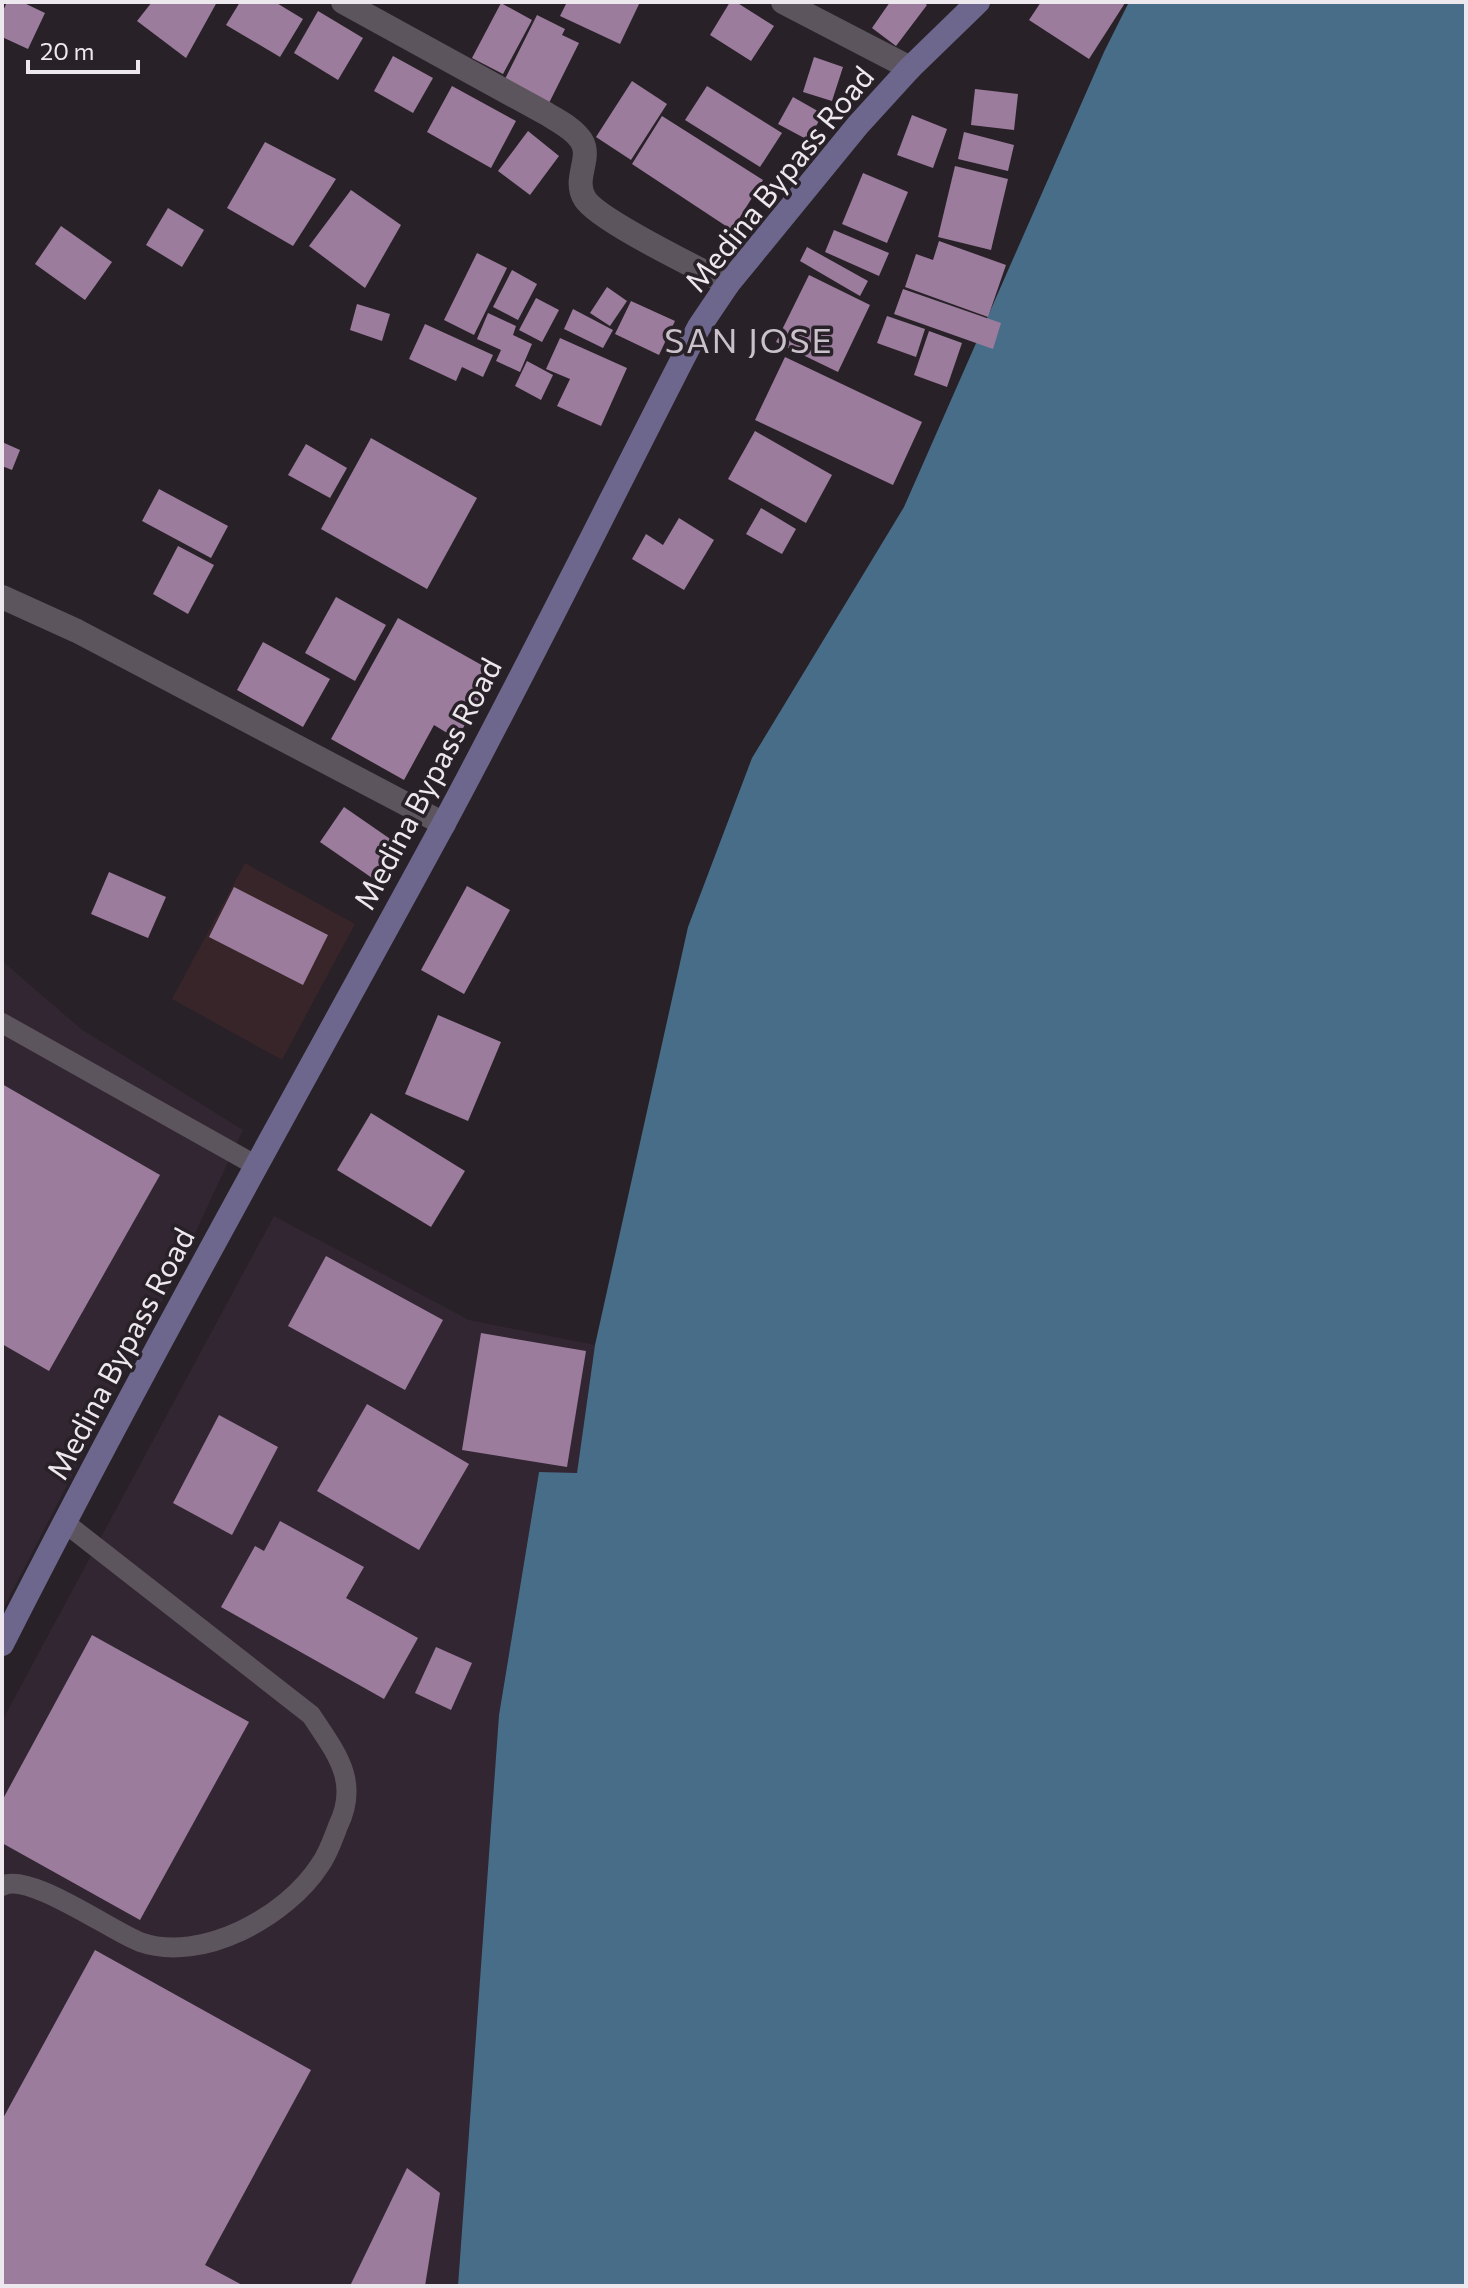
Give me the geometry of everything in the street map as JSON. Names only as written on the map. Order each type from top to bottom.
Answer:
[{"type":"main road","name":"Medina Bypass Road","points":[[2,1644],[255,1165],[444,824],[699,327],[728,284],[858,125],[910,68],[978,2]]},
{"type":"street","points":[[343,2],[533,106],[574,132],[583,142],[585,157],[580,189],[586,201],[608,219],[728,284]]},
{"type":"street","points":[[783,2],[910,68]]},
{"type":"street","points":[[2,597],[77,631],[444,824]]},
{"type":"lane","points":[[2,1023],[255,1165]]},
{"type":"lane","points":[[2,1886],[8,1882],[30,1886],[142,1943],[183,1948],[232,1935],[282,1907],[320,1865],[346,1810],[348,1785],[339,1758],[311,1715],[64,1522]]},
{"type":"shaded area","points":[[245,863],[355,924],[282,1060],[172,999]]},
{"type":"shaded area","points":[[2,961],[81,1029],[243,1130],[178,1270],[2,1611]]},
{"type":"shaded area","points":[[274,1216],[469,1320],[595,1345],[577,1474],[539,1472],[499,1715],[458,2286],[2,2286],[2,1721]]},
{"type":"water","points":[[1129,2],[1466,2],[1466,2286],[458,2286],[499,1715],[539,1472],[577,1473],[595,1345],[688,927],[752,758],[904,507],[1104,52]]},
{"type":"building","points":[[7,2],[22,2],[45,13],[28,49],[2,37],[2,13]]},
{"type":"building","points":[[152,2],[217,2],[186,58],[137,21]]},
{"type":"building","points":[[240,2],[275,2],[303,19],[280,57],[226,25]]},
{"type":"building","points":[[567,2],[640,2],[620,44],[560,16]]},
{"type":"building","points":[[730,2],[736,2],[774,26],[751,61],[710,35]]},
{"type":"building","points":[[890,2],[923,2],[927,5],[896,46],[872,28]]},
{"type":"building","points":[[1041,2],[1125,3],[1089,59],[1029,20]]},
{"type":"building","points":[[501,3],[532,20],[503,74],[472,58]]},
{"type":"building","points":[[318,11],[363,38],[338,80],[294,53]]},
{"type":"building","points":[[537,15],[565,29],[562,35],[579,43],[549,103],[504,81]]},
{"type":"building","points":[[393,56],[433,78],[413,113],[374,91]]},
{"type":"building","points":[[814,57],[843,67],[832,101],[803,92]]},
{"type":"building","points":[[632,81],[667,104],[631,160],[596,137]]},
{"type":"building","points":[[452,86],[516,121],[491,168],[427,132]]},
{"type":"building","points":[[707,86],[782,133],[760,167],[685,120]]},
{"type":"building","points":[[975,89],[1018,94],[1014,130],[971,125]]},
{"type":"building","points":[[793,97],[823,114],[808,140],[778,124]]},
{"type":"building","points":[[912,115],[947,129],[933,168],[897,155]]},
{"type":"building","points":[[662,116],[763,180],[732,230],[632,164]]},
{"type":"building","points":[[528,131],[559,156],[530,195],[498,171]]},
{"type":"building","points":[[964,132],[1014,145],[1008,171],[958,159]]},
{"type":"building","points":[[265,142],[336,179],[293,246],[227,208]]},
{"type":"building","points":[[955,166],[1008,179],[991,250],[938,237]]},
{"type":"building","points":[[863,173],[908,192],[887,243],[842,224]]},
{"type":"building","points":[[351,190],[401,225],[365,288],[309,246]]},
{"type":"building","points":[[168,208],[204,230],[182,267],[146,245]]},
{"type":"building","points":[[61,226],[112,262],[85,300],[35,264]]},
{"type":"building","points":[[834,230],[889,253],[879,276],[825,252]]},
{"type":"building","points":[[939,241],[1006,265],[988,317],[905,287],[916,254],[933,260]]},
{"type":"building","points":[[807,247],[868,281],[860,296],[800,261]]},
{"type":"building","points":[[477,253],[507,268],[474,335],[444,320]]},
{"type":"building","points":[[512,270],[537,284],[518,320],[493,307]]},
{"type":"building","points":[[809,275],[870,305],[838,372],[776,342]]},
{"type":"building","points":[[607,287],[627,301],[610,326],[590,313]]},
{"type":"building","points":[[903,289],[1001,323],[993,349],[894,314]]},
{"type":"building","points":[[536,298],[559,310],[542,342],[519,330]]},
{"type":"building","points":[[631,301],[675,321],[659,355],[615,334]]},
{"type":"building","points":[[357,304],[390,314],[382,341],[350,330]]},
{"type":"building","points":[[573,309],[613,330],[603,348],[564,329]]},
{"type":"building","points":[[488,313],[516,326],[513,335],[532,344],[520,372],[496,361],[501,350],[477,339]]},
{"type":"building","points":[[887,316],[925,329],[916,357],[877,343]]},
{"type":"building","points":[[425,324],[493,355],[483,377],[462,367],[456,381],[409,359]]},
{"type":"building","points":[[929,331],[962,343],[947,387],[914,375]]},
{"type":"building","points":[[560,338],[627,368],[601,426],[557,406],[570,379],[546,369]]},
{"type":"building","points":[[785,357],[922,422],[893,485],[755,420]]},
{"type":"building","points":[[527,361],[553,375],[541,400],[515,386]]},
{"type":"building","points":[[755,431],[832,475],[806,523],[728,479]]},
{"type":"building","points":[[371,438],[477,498],[427,589],[321,529]]},
{"type":"building","points":[[2,442],[20,450],[12,470],[2,466]]},
{"type":"building","points":[[306,444],[347,468],[330,498],[288,475]]},
{"type":"building","points":[[159,489],[228,526],[211,558],[142,521]]},
{"type":"building","points":[[761,508],[796,529],[782,554],[746,534]]},
{"type":"building","points":[[679,518],[714,540],[684,590],[632,559],[646,534],[663,545]]},
{"type":"building","points":[[178,546],[214,565],[188,614],[153,594]]},
{"type":"building","points":[[336,597],[386,625],[355,681],[305,653]]},
{"type":"building","points":[[398,618],[494,672],[457,739],[434,725],[404,780],[331,739]]},
{"type":"building","points":[[263,642],[330,679],[303,727],[237,690]]},
{"type":"building","points":[[344,807],[399,845],[375,880],[320,842]]},
{"type":"building","points":[[109,872],[166,897],[148,938],[91,914]]},
{"type":"building","points":[[467,886],[510,910],[464,994],[421,970]]},
{"type":"building","points":[[234,887],[328,935],[303,985],[209,937]]},
{"type":"building","points":[[438,1015],[501,1042],[468,1121],[405,1094]]},
{"type":"building","points":[[2,1084],[160,1175],[49,1371],[2,1344]]},
{"type":"building","points":[[371,1113],[465,1171],[431,1227],[337,1170]]},
{"type":"building","points":[[326,1256],[443,1320],[405,1390],[288,1326]]},
{"type":"building","points":[[481,1333],[586,1351],[567,1467],[462,1450]]},
{"type":"building","points":[[367,1404],[469,1464],[419,1550],[317,1491]]},
{"type":"building","points":[[219,1415],[278,1447],[232,1535],[173,1503]]},
{"type":"building","points":[[280,1521],[364,1567],[346,1598],[418,1638],[384,1699],[221,1607],[255,1546],[264,1551]]},
{"type":"building","points":[[92,1635],[249,1722],[140,1920],[2,1843],[2,1801]]},
{"type":"building","points":[[436,1647],[472,1663],[451,1710],[415,1693]]},
{"type":"building","points":[[95,1950],[311,2070],[205,2265],[244,2286],[2,2286],[2,2120]]},
{"type":"building","points":[[407,2168],[440,2193],[425,2286],[350,2286]]},
{"type":"district","name":"SAN JOSE","points":[[749,339]]}]
